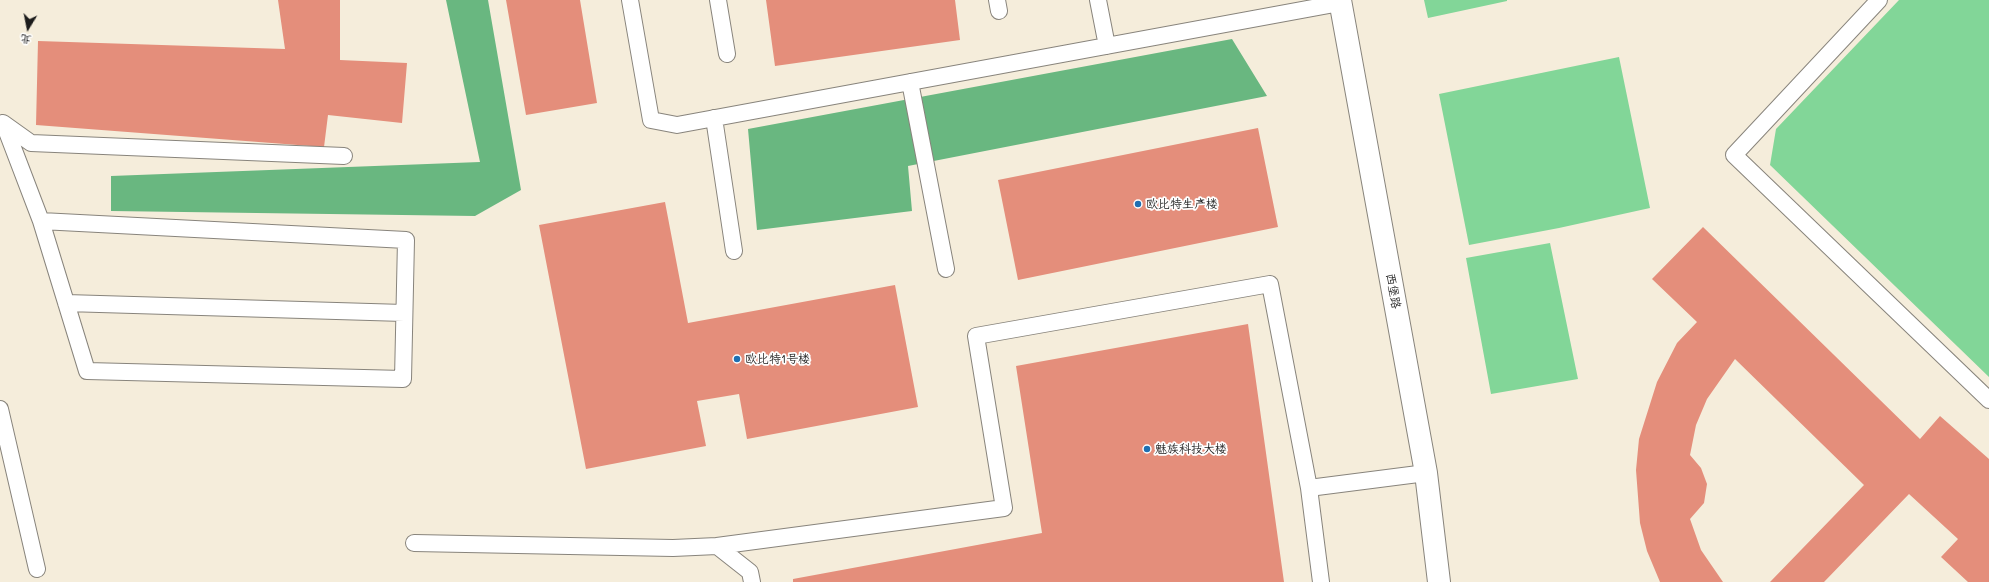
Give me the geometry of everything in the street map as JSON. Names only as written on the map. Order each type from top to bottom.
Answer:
[{"type":"street","name":"西堡路","points":[[1340,1],[1426,473],[1439,582]]},
{"type":"lane","points":[[630,0],[651,120],[677,125],[1107,46],[1340,1]]},
{"type":"lane","points":[[718,0],[727,54]]},
{"type":"lane","points":[[1098,0],[1107,46]]},
{"type":"lane","points":[[1879,0],[1734,155],[1989,400]]},
{"type":"lane","points":[[910,82],[946,269]]},
{"type":"lane","points":[[714,118],[734,251]]},
{"type":"lane","points":[[2,123],[31,143],[344,156]]},
{"type":"lane","points":[[2,123],[41,221],[87,371],[403,379],[406,240],[41,221]]},
{"type":"lane","points":[[414,543],[673,548],[717,546],[1004,508],[976,336],[1270,284],[1309,488],[1321,582]]},
{"type":"lane","points":[[66,303],[404,313]]},
{"type":"lane","points":[[0,409],[37,569]]},
{"type":"lane","points":[[1309,488],[1426,473]]},
{"type":"lane","points":[[717,546],[750,572],[752,582]]},
{"type":"green space","points":[[446,0],[488,0],[521,190],[475,216],[111,211],[111,176],[480,162]]},
{"type":"green space","points":[[1424,0],[1507,0],[1507,1],[1428,18]]},
{"type":"green space","points":[[1899,0],[1989,0],[1989,377],[1770,165],[1776,129]]},
{"type":"green space","points":[[1232,39],[1267,96],[908,166],[912,211],[757,230],[748,129]]},
{"type":"green space","points":[[1619,57],[1650,208],[1559,228],[1469,245],[1439,94]]},
{"type":"green space","points":[[1550,243],[1578,379],[1491,394],[1466,258]]},
{"type":"building","points":[[278,0],[340,0],[340,60],[407,63],[402,123],[328,115],[324,147],[36,125],[38,41],[285,49]]},
{"type":"building","points":[[506,0],[580,0],[597,103],[526,115]]},
{"type":"building","points":[[766,0],[955,0],[960,40],[775,66]]},
{"type":"building","name":"欧比特生产楼","points":[[1258,128],[1278,227],[1018,280],[998,180]]},
{"type":"building","name":"欧比特1号楼","points":[[665,202],[688,323],[895,285],[918,407],[747,439],[739,394],[697,401],[706,446],[586,469],[539,225]]},
{"type":"building","points":[[1703,227],[1920,439],[1940,416],[1989,459],[1989,582],[1968,582],[1941,557],[1958,539],[1909,494],[1824,582],[1770,582],[1864,485],[1735,359],[1707,399],[1696,425],[1690,455],[1701,468],[1707,484],[1704,503],[1690,519],[1701,550],[1723,582],[1660,582],[1647,551],[1640,523],[1636,470],[1639,439],[1657,382],[1677,343],[1697,322],[1652,279]]},
{"type":"building","name":"魅族科技大楼","points":[[1248,324],[1284,582],[793,582],[793,579],[1042,533],[1016,366]]},
{"type":"place","name":"欧比特生产楼","points":[[1138,204]]},
{"type":"place","name":"欧比特1号楼","points":[[737,359]]},
{"type":"place","name":"魅族科技大楼","points":[[1147,449]]}]
